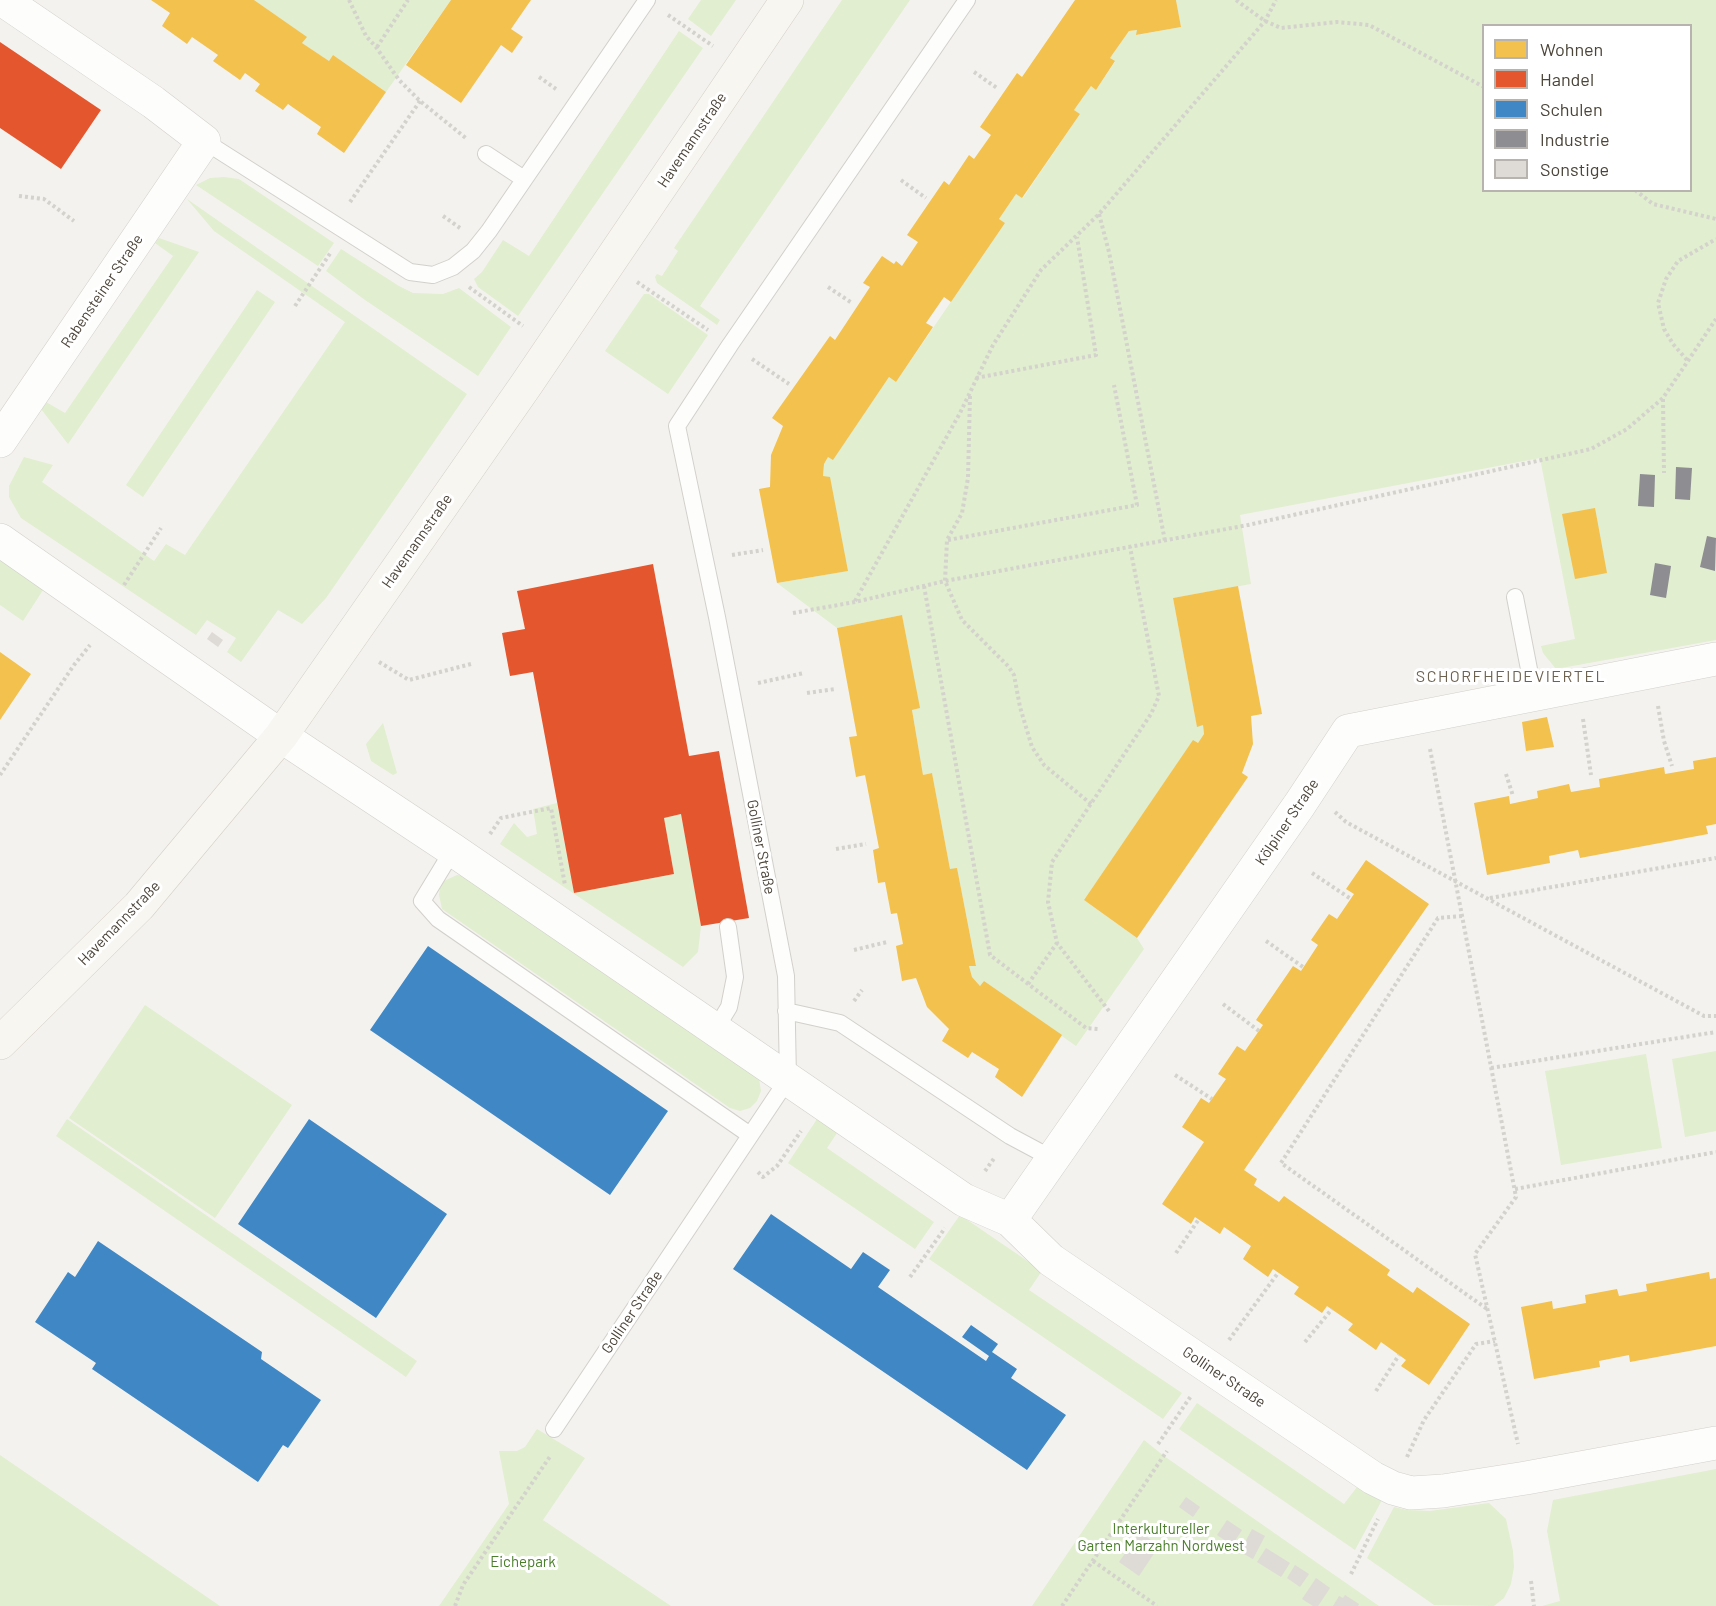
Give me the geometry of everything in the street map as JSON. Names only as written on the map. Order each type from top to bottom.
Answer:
[{"type":"main road","name":"Havemannstraße","points":[[0,1043],[139,906],[281,736],[526,385],[787,0]]},
{"type":"street","points":[[3,0],[153,102],[204,141]]},
{"type":"street","name":"Rabensteiner Straße","points":[[0,441],[204,141]]},
{"type":"street","points":[[0,540],[116,605],[281,736]]},
{"type":"street","name":"Kölpiner Straße","points":[[1010,1221],[1300,804],[1348,730],[1716,659]]},
{"type":"street","name":"Golliner Straße","points":[[281,736],[453,850],[964,1200],[1010,1221],[1051,1260],[1373,1478],[1393,1488],[1411,1493],[1443,1491],[1716,1443]]},
{"type":"lane","points":[[204,141],[410,272],[433,275],[453,267],[472,251],[489,231],[646,0]]},
{"type":"lane","points":[[705,559],[677,426],[718,362],[967,0]]},
{"type":"lane","points":[[486,154],[524,179]]},
{"type":"lane","name":"Golliner Straße","points":[[554,1429],[788,1079],[786,976],[705,559]]},
{"type":"lane","points":[[1515,597],[1534,694]]},
{"type":"lane","points":[[453,850],[422,901],[438,919],[750,1135]]},
{"type":"lane","points":[[715,1030],[729,1007],[735,977],[729,927]]},
{"type":"lane","points":[[786,1011],[840,1023],[1010,1136],[1053,1159]]},
{"type":"path","points":[[349,0],[366,36],[399,80],[420,101],[486,154]]},
{"type":"path","points":[[376,47],[408,0]]},
{"type":"path","points":[[1236,0],[1265,21],[1281,28],[1337,22],[1369,25],[1482,86]]},
{"type":"path","points":[[855,602],[970,392],[993,345],[1041,270],[1099,214],[1265,21],[1276,0]]},
{"type":"path","points":[[681,24],[716,49]]},
{"type":"path","points":[[974,72],[997,88]]},
{"type":"path","points":[[295,306],[316,277],[341,227],[420,101]]},
{"type":"path","points":[[901,180],[926,198]]},
{"type":"path","points":[[1638,192],[1653,204],[1716,219]]},
{"type":"path","points":[[19,196],[44,199],[74,221]]},
{"type":"path","points":[[1099,214],[1109,252],[1165,541]]},
{"type":"path","points":[[976,378],[1096,355],[1077,236]]},
{"type":"path","points":[[1687,360],[1673,344],[1665,329],[1658,303],[1665,279],[1678,261],[1716,239]]},
{"type":"path","points":[[468,286],[523,326]]},
{"type":"path","points":[[828,287],[852,303]]},
{"type":"path","points":[[793,613],[855,602],[945,581],[1248,525],[1591,449],[1627,429],[1663,398],[1716,319]]},
{"type":"path","points":[[947,540],[1137,505],[1114,384]]},
{"type":"path","points":[[970,392],[967,435],[968,478],[962,513],[947,540],[945,581],[962,620],[1008,666],[1014,675],[1020,707],[1032,747],[1044,765],[1091,804]]},
{"type":"path","points":[[1663,398],[1664,473]]},
{"type":"path","points":[[0,775],[116,605],[161,528]]},
{"type":"path","points":[[1109,1011],[1057,943],[1048,902],[1052,862],[1151,714],[1159,696],[1130,547]]},
{"type":"path","points":[[705,559],[763,549]]},
{"type":"path","points":[[924,586],[990,955],[1086,1028],[1098,1029]]},
{"type":"path","points":[[380,662],[409,680],[471,664]]},
{"type":"path","points":[[1651,672],[1664,741],[1672,766]]},
{"type":"path","points":[[731,689],[804,673]]},
{"type":"path","points":[[1578,686],[1591,775]]},
{"type":"path","points":[[807,693],[835,689]]},
{"type":"path","points":[[1423,716],[1515,1189],[1516,1197],[1475,1254],[1526,1478]]},
{"type":"path","points":[[1506,774],[1513,796]]},
{"type":"path","points":[[485,842],[501,818],[551,808],[566,887]]},
{"type":"path","points":[[1346,822],[1704,1016],[1716,1016]]},
{"type":"path","points":[[836,849],[866,844]]},
{"type":"path","points":[[1489,899],[1716,858]]},
{"type":"path","points":[[1312,873],[1351,899]]},
{"type":"path","points":[[1462,916],[1437,918],[1281,1163],[1488,1310]]},
{"type":"path","points":[[1266,941],[1303,967]]},
{"type":"path","points":[[854,950],[886,942]]},
{"type":"path","points":[[1028,984],[1057,943]]},
{"type":"path","points":[[1223,1004],[1259,1031]]},
{"type":"path","points":[[1491,1068],[1716,1032]]},
{"type":"path","points":[[1175,1075],[1212,1099]]},
{"type":"path","points":[[1515,1189],[1716,1152]]},
{"type":"path","points":[[1176,1253],[1199,1220]]},
{"type":"path","points":[[1253,1306],[1278,1273]]},
{"type":"path","points":[[1305,1342],[1332,1309]]},
{"type":"path","points":[[1424,1420],[1476,1344],[1495,1341]]},
{"type":"path","points":[[1376,1391],[1399,1355]]},
{"type":"path","points":[[1062,1606],[1167,1450]]},
{"type":"path","points":[[455,1606],[463,1585],[553,1451]]},
{"type":"path","points":[[1093,1561],[1157,1606]]},
{"type":"path","points":[[1530,1581],[1534,1606]]},
{"type":"green space","points":[[254,0],[451,0],[386,92],[333,55],[329,61],[302,43],[306,37]]},
{"type":"green space","points":[[701,0],[736,0],[711,36],[688,19]]},
{"type":"green space","points":[[842,0],[910,0],[700,306],[720,320],[717,325],[657,283],[655,277],[657,274],[662,276],[678,251],[674,248]]},
{"type":"green space","points":[[1176,0],[1716,0],[1716,640],[1556,669],[1543,653],[1541,646],[1575,639],[1540,458],[1240,515],[1251,584],[1173,598],[1197,726],[1203,725],[1204,734],[1198,743],[1193,741],[1084,900],[1137,938],[1144,949],[1076,1046],[984,981],[980,986],[972,977],[969,966],[976,965],[957,869],[950,869],[932,773],[923,775],[912,710],[919,708],[902,615],[837,628],[777,583],[847,571],[823,476],[824,464],[828,457],[833,459],[889,377],[896,382],[1005,223],[999,219],[1016,194],[1023,198],[1080,114],[1074,110],[1091,86],[1096,90],[1115,62],[1110,58],[1129,31],[1137,30],[1137,35],[1181,27]]},
{"type":"green space","points":[[679,31],[703,48],[518,316],[478,287],[474,279],[482,272],[503,240],[529,256]]},
{"type":"green space","points":[[210,178],[239,179],[334,243],[318,266],[196,185]]},
{"type":"green space","points":[[187,199],[467,394],[326,598],[302,624],[278,610],[241,662],[227,652],[236,638],[207,620],[196,635],[21,518],[9,497],[9,486],[24,457],[53,465],[42,482],[154,561],[166,544],[185,555],[345,322],[214,231]]},
{"type":"green space","points":[[159,238],[199,252],[68,444],[41,409],[46,402],[65,413],[173,256],[155,243]]},
{"type":"green space","points":[[341,249],[413,293],[443,294],[459,288],[511,327],[478,376],[326,271]]},
{"type":"green space","points":[[257,290],[275,302],[143,497],[126,485]]},
{"type":"green space","points":[[644,294],[649,294],[708,335],[668,394],[605,351]]},
{"type":"green space","points":[[0,556],[45,587],[23,621],[0,605]]},
{"type":"green space","points":[[383,723],[397,773],[393,775],[371,761],[366,744]]},
{"type":"green space","points":[[557,803],[574,893],[674,874],[664,818],[681,814],[701,926],[698,952],[683,967],[500,844],[514,823],[527,837],[537,834],[533,809]]},
{"type":"green space","points":[[457,875],[464,876],[759,1079],[761,1091],[757,1101],[750,1108],[740,1111],[730,1108],[442,909],[440,888],[444,881]]},
{"type":"green space","points":[[145,1005],[292,1105],[215,1218],[69,1118]]},
{"type":"green space","points":[[1716,1051],[1716,1131],[1685,1137],[1672,1059]]},
{"type":"green space","points":[[1646,1054],[1662,1148],[1561,1165],[1545,1071]]},
{"type":"green space","points":[[819,1116],[839,1130],[827,1148],[934,1222],[915,1249],[788,1163]]},
{"type":"green space","points":[[67,1119],[417,1361],[406,1377],[56,1136]]},
{"type":"green space","points":[[960,1215],[1042,1271],[1029,1290],[1182,1393],[1163,1419],[929,1259]]},
{"type":"green space","points":[[1197,1403],[1344,1504],[1357,1487],[1382,1500],[1355,1550],[1179,1429]]},
{"type":"green space","name":"Eichepark","points":[[537,1429],[585,1458],[543,1520],[671,1606],[439,1606],[509,1504],[499,1451],[517,1451],[525,1447]]},
{"type":"green space","name":"Interkultureller Garten Marzahn Nordwest","points":[[1144,1440],[1164,1456],[1379,1606],[1032,1606]]},
{"type":"green space","points":[[0,1455],[220,1606],[0,1606]]},
{"type":"green space","points":[[1716,1469],[1716,1606],[1542,1606],[1560,1601],[1547,1531],[1553,1500]]},
{"type":"green space","points":[[1489,1503],[1506,1519],[1514,1567],[1511,1584],[1504,1598],[1494,1606],[1434,1605],[1367,1558],[1394,1507],[1430,1511]]},
{"type":"building: Wohnen","points":[[151,0],[254,0],[307,37],[302,43],[329,61],[333,55],[386,92],[344,153],[317,134],[321,127],[288,104],[283,110],[255,91],[260,84],[245,73],[240,80],[213,61],[218,55],[192,37],[187,44],[162,26],[170,13]]},
{"type":"building: Wohnen","points":[[451,0],[531,0],[511,29],[523,37],[512,53],[501,45],[461,103],[406,65]]},
{"type":"building: Wohnen","points":[[1075,0],[1176,0],[1181,27],[1136,35],[1137,30],[1129,31],[1110,58],[1115,61],[1096,90],[1091,86],[1074,110],[1080,114],[1022,198],[1016,194],[999,219],[1005,223],[951,302],[944,297],[926,323],[933,327],[896,382],[889,377],[833,460],[828,457],[824,464],[823,476],[830,477],[848,571],[777,583],[759,489],[770,487],[771,455],[783,426],[772,418],[830,336],[835,340],[870,287],[863,283],[882,256],[902,266],[918,242],[907,235],[944,181],[949,185],[969,155],[974,159],[991,135],[980,127],[1017,73],[1022,77]]},
{"type":"building: Wohnen","points":[[1595,508],[1607,573],[1575,579],[1562,514]]},
{"type":"building: Wohnen","points":[[1238,586],[1262,714],[1251,716],[1253,744],[1242,773],[1248,777],[1137,938],[1084,900],[1193,740],[1198,743],[1204,734],[1203,725],[1197,727],[1173,598]]},
{"type":"building: Wohnen","points":[[902,615],[920,708],[912,710],[923,775],[932,773],[950,869],[957,868],[976,966],[969,966],[972,977],[980,986],[984,981],[1062,1035],[1022,1097],[995,1077],[999,1069],[972,1052],[968,1058],[942,1041],[949,1029],[927,1007],[916,978],[902,981],[896,946],[903,944],[897,913],[891,914],[885,882],[878,883],[873,850],[879,848],[865,775],[856,777],[849,737],[857,736],[837,628]]},
{"type":"building: Wohnen","points":[[0,652],[31,674],[0,720]]},
{"type":"building: Wohnen","points":[[1547,717],[1554,747],[1526,751],[1522,722]]},
{"type":"building: Wohnen","points":[[1716,757],[1716,824],[1706,826],[1708,834],[1580,858],[1578,850],[1549,856],[1550,863],[1487,875],[1474,803],[1509,796],[1510,804],[1538,798],[1537,791],[1569,784],[1571,792],[1600,787],[1599,779],[1664,767],[1665,774],[1694,769],[1693,761]]},
{"type":"building: Wohnen","points":[[1366,860],[1429,904],[1244,1170],[1257,1179],[1254,1185],[1279,1202],[1284,1196],[1390,1270],[1387,1275],[1413,1293],[1417,1287],[1470,1324],[1429,1385],[1401,1366],[1406,1360],[1381,1342],[1376,1350],[1348,1330],[1353,1324],[1327,1306],[1322,1313],[1294,1294],[1299,1287],[1273,1269],[1268,1277],[1243,1259],[1251,1246],[1224,1227],[1220,1234],[1195,1217],[1191,1224],[1162,1204],[1204,1142],[1182,1127],[1201,1098],[1209,1103],[1226,1079],[1218,1074],[1237,1046],[1245,1051],[1263,1025],[1256,1020],[1293,966],[1301,971],[1318,945],[1311,940],[1329,914],[1337,919],[1354,894],[1346,889]]},
{"type":"building: Wohnen","points":[[1709,1272],[1710,1279],[1716,1278],[1716,1346],[1630,1362],[1629,1355],[1599,1361],[1600,1367],[1534,1379],[1521,1307],[1552,1301],[1553,1309],[1586,1303],[1585,1295],[1617,1289],[1619,1296],[1647,1291],[1646,1284]]},
{"type":"building: Handel","points":[[0,42],[101,110],[61,169],[0,128]]},
{"type":"building: Handel","points":[[653,564],[689,756],[719,751],[749,918],[701,926],[681,814],[664,818],[674,874],[574,893],[533,672],[510,676],[502,633],[525,629],[517,591]]},
{"type":"building: Schulen","points":[[428,946],[668,1111],[610,1195],[370,1030]]},
{"type":"building: Schulen","points":[[309,1119],[447,1214],[376,1318],[238,1224]]},
{"type":"building: Schulen","points":[[771,1214],[851,1269],[863,1252],[890,1270],[878,1287],[986,1361],[989,1356],[962,1337],[971,1325],[998,1344],[992,1352],[1017,1369],[1011,1378],[1066,1415],[1027,1470],[733,1269]]},
{"type":"building: Schulen","points":[[98,1241],[262,1352],[261,1359],[321,1400],[288,1448],[283,1445],[258,1482],[92,1369],[96,1363],[35,1322],[68,1272],[75,1277]]},
{"type":"building: Industrie","points":[[1676,467],[1692,468],[1690,500],[1675,499]]},
{"type":"building: Industrie","points":[[1640,474],[1655,475],[1654,507],[1638,506]]},
{"type":"building: Industrie","points":[[1707,536],[1716,538],[1715,571],[1700,567]]},
{"type":"building: Industrie","points":[[1655,563],[1671,566],[1666,598],[1650,595]]},
{"type":"building: Sonstige","points":[[212,632],[223,640],[218,647],[207,639]]},
{"type":"building: Sonstige","points":[[1186,1497],[1200,1507],[1193,1517],[1179,1507]]},
{"type":"building: Sonstige","points":[[1227,1520],[1242,1530],[1232,1545],[1217,1535]]},
{"type":"building: Sonstige","points":[[1252,1529],[1265,1536],[1253,1559],[1240,1552]]},
{"type":"building: Sonstige","points":[[1140,1532],[1159,1546],[1139,1576],[1119,1562]]},
{"type":"building: Sonstige","points":[[1266,1548],[1290,1563],[1281,1577],[1257,1562]]},
{"type":"building: Sonstige","points":[[1295,1565],[1309,1574],[1300,1587],[1287,1578]]},
{"type":"building: Sonstige","points":[[1316,1578],[1330,1588],[1318,1606],[1313,1606],[1302,1599]]},
{"type":"building: Sonstige","points":[[1345,1595],[1359,1604],[1358,1606],[1333,1606],[1339,1596],[1343,1598]]},
{"type":"district","name":"SCHORFHEIDEVIERTEL","points":[[1511,677]]}]
